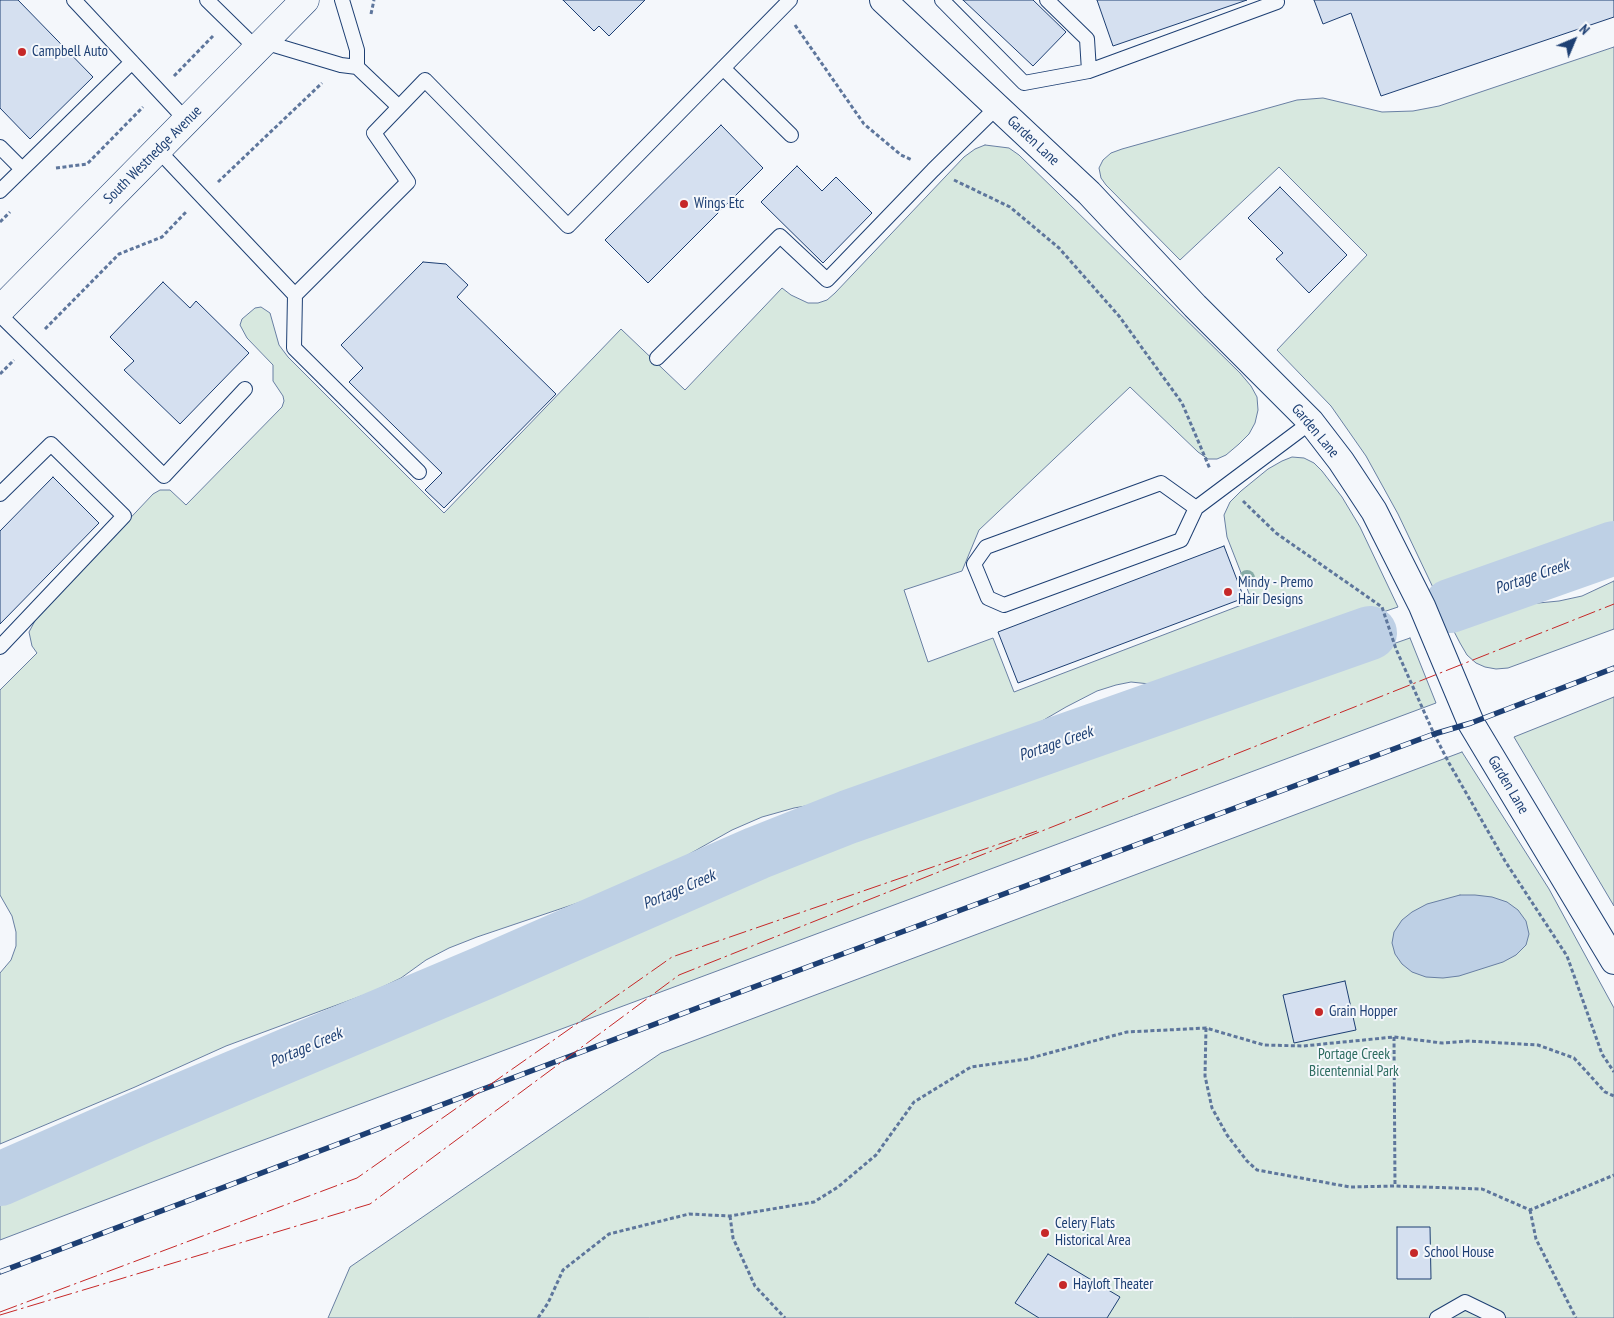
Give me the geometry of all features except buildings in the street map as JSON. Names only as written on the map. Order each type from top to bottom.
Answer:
[{"type":"main road","name":"South Westnedge Avenue","points":[[0,310],[305,0]]},
{"type":"street","name":"Garden Lane","points":[[883,0],[1089,193],[1195,306],[1312,422],[1341,461],[1374,511],[1422,606],[1471,723],[1614,961]]},
{"type":"lane","points":[[74,0],[187,121]]},
{"type":"lane","points":[[208,0],[228,20],[260,46],[341,65],[357,66],[399,108]]},
{"type":"lane","points":[[342,0],[357,50],[357,66]]},
{"type":"lane","points":[[420,472],[294,348],[295,295],[408,182],[374,133],[426,80],[568,226],[790,0]]},
{"type":"lane","points":[[942,0],[1024,83],[1089,71],[1277,2],[1276,0]]},
{"type":"lane","points":[[1047,0],[1087,40],[1089,71]]},
{"type":"lane","points":[[0,191],[132,62]]},
{"type":"lane","points":[[723,68],[792,136]]},
{"type":"lane","points":[[657,358],[780,236],[827,280],[997,107]]},
{"type":"lane","points":[[0,147],[22,169]]},
{"type":"lane","points":[[158,150],[295,295]]},
{"type":"lane","points":[[0,315],[164,476],[245,389]]},
{"type":"lane","points":[[1196,508],[1161,483],[986,547],[974,564],[988,598],[1004,606],[1181,540],[1196,508],[1312,422]]},
{"type":"lane","points":[[0,494],[51,444],[124,516],[0,647]]},
{"type":"lane","points":[[1437,1318],[1465,1302],[1498,1318]]},
{"type":"path","points":[[54,168],[87,164],[228,20]]},
{"type":"path","points":[[0,222],[15,207]]},
{"type":"path","points":[[1206,1028],[1205,1076],[1212,1108],[1227,1135],[1248,1162],[1257,1170],[1350,1187],[1395,1186],[1482,1189],[1530,1210],[1614,1175]]},
{"type":"path","points":[[538,1318],[548,1303],[563,1270],[609,1234],[689,1214],[730,1216],[814,1202],[838,1187],[876,1155],[914,1102],[971,1066],[1027,1059],[1127,1032],[1206,1028],[1264,1045],[1303,1046],[1394,1036],[1442,1043],[1477,1041],[1538,1045],[1574,1058],[1605,1092],[1614,1096]]},
{"type":"path","points":[[1394,1036],[1395,1186]]},
{"type":"path","points":[[1530,1210],[1536,1239],[1576,1318]]},
{"type":"path","points":[[730,1216],[733,1238],[755,1286],[785,1318]]},
{"type":"green space","points":[[1614,47],[1614,539],[1556,561],[1438,598],[1398,514],[1366,456],[1331,406],[1277,350],[1367,255],[1279,167],[1180,260],[1106,185],[1101,178],[1099,168],[1103,160],[1111,153],[1122,149],[1297,100],[1323,98],[1382,112],[1413,111],[1439,106]]},
{"type":"green space","points":[[985,145],[1009,148],[1019,155],[1240,373],[1257,397],[1258,410],[1255,423],[1249,434],[1239,444],[1226,455],[1217,459],[1208,459],[1198,452],[1130,387],[979,530],[962,571],[904,590],[928,662],[993,638],[1014,692],[1252,601],[1227,537],[1224,515],[1230,502],[1241,491],[1268,469],[1292,457],[1304,458],[1314,463],[1342,497],[1360,527],[1398,607],[1195,677],[1159,685],[1131,682],[1097,691],[1042,721],[1003,748],[976,760],[846,799],[794,808],[762,817],[732,830],[652,875],[619,889],[449,948],[426,960],[401,978],[372,992],[226,1046],[0,1144],[0,973],[11,960],[16,946],[16,932],[12,916],[0,895],[0,690],[37,653],[32,646],[29,632],[37,617],[153,494],[160,490],[170,490],[186,505],[282,407],[283,396],[273,381],[273,365],[247,338],[240,325],[242,319],[255,308],[261,307],[270,313],[279,345],[288,357],[444,513],[621,329],[685,390],[782,288],[791,295],[808,303],[818,303],[827,300],[964,157]]},
{"type":"green space","points":[[1614,581],[1614,629],[1508,668],[1496,669],[1476,663],[1467,655],[1448,620],[1487,608],[1559,601],[1582,596]]},
{"type":"green space","points":[[1410,638],[1436,703],[0,1240],[0,1195],[246,1087],[477,991],[771,862]]},
{"type":"green space","points":[[1614,697],[1614,906],[1514,737]]},
{"type":"green space","name":"Portage Creek Bicentennial Park","points":[[1462,752],[1549,889],[1614,1008],[1614,1318],[328,1318],[350,1267],[661,1053]]},
{"type":"water","points":[[1460,895],[1492,897],[1507,902],[1518,910],[1526,921],[1529,934],[1526,945],[1516,955],[1503,962],[1459,976],[1443,978],[1426,977],[1412,972],[1402,964],[1395,954],[1392,943],[1394,932],[1402,920],[1412,912],[1427,904]]},
{"type":"waterway","name":"Portage Creek","points":[[1450,606],[1614,548]]},
{"type":"waterway","name":"Portage Creek","points":[[0,1179],[141,1117],[483,973],[757,853],[848,817],[1370,633]]},
{"type":"railway","points":[[0,1272],[708,1004],[1434,734],[1471,723],[1614,668]]},
{"type":"power","points":[[0,1315],[370,1204],[679,975],[1614,604]]},
{"type":"power","points":[[0,1312],[357,1178],[672,957],[1037,831]]},
{"type":"place","name":"Campbell Auto","points":[[22,52]]},
{"type":"place","name":"Wings Etc","points":[[684,204]]},
{"type":"place","name":"Mindy - Premo Hair Designs","points":[[1228,592]]},
{"type":"place","name":"Grain Hopper","points":[[1319,1012]]},
{"type":"place","name":"Celery Flats Historical Area","points":[[1045,1233]]},
{"type":"place","name":"School House","points":[[1414,1253]]},
{"type":"place","name":"Hayloft Theater","points":[[1063,1285]]}]
